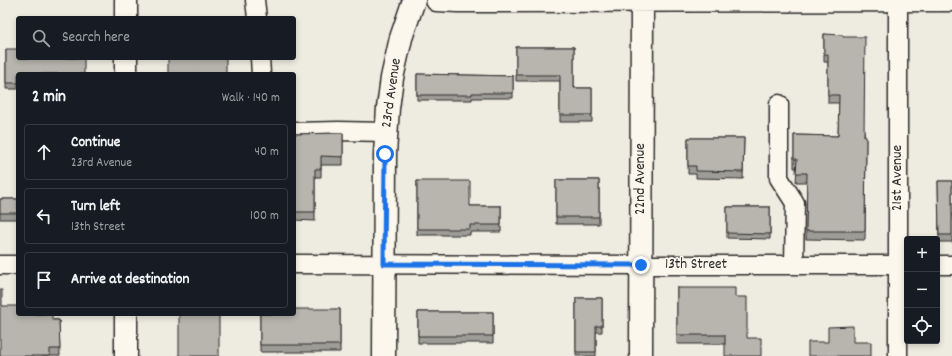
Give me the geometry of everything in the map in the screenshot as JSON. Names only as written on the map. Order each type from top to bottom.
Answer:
[{"type":"main road","points":[[126,0],[126,16]]},
{"type":"main road","name":"23rd Avenue","points":[[384,356],[385,154],[388,108],[392,78],[401,38],[414,0]]},
{"type":"main road","points":[[450,0],[952,0]]},
{"type":"main road","name":"22nd Avenue","points":[[641,356],[642,1]]},
{"type":"main road","points":[[126,60],[126,72]]},
{"type":"main road","points":[[126,316],[126,356]]},
{"type":"street","points":[[255,0],[257,16]]},
{"type":"street","name":"21st Avenue","points":[[898,1],[903,265],[898,356]]},
{"type":"street","points":[[260,60],[261,72]]},
{"type":"street","points":[[779,104],[779,178],[795,203],[794,265]]},
{"type":"street","points":[[296,132],[386,132]]},
{"type":"street","name":"13th Street","points":[[296,264],[903,265]]},
{"type":"street","points":[[940,265],[952,264]]},
{"type":"street","points":[[0,265],[16,265]]},
{"type":"building","points":[[824,34],[843,35],[843,37],[865,37],[865,231],[806,231],[807,173],[796,173],[797,159],[794,159],[794,135],[838,136],[839,95],[828,95],[828,54],[824,54]]},
{"type":"building","points":[[516,47],[574,47],[574,88],[592,88],[592,115],[560,115],[560,75],[516,75]]},
{"type":"building","points":[[6,49],[16,49],[16,60],[84,60],[84,72],[16,72],[16,83],[6,83]]},
{"type":"building","points":[[168,60],[226,60],[226,72],[168,72]]},
{"type":"building","points":[[417,74],[513,76],[513,93],[417,95]]},
{"type":"building","points":[[343,133],[343,157],[321,156],[321,169],[315,169],[315,212],[296,212],[296,134]]},
{"type":"building","points":[[688,138],[744,138],[743,172],[696,171],[696,166],[688,166]]},
{"type":"building","points":[[556,180],[599,180],[599,217],[556,217]]},
{"type":"building","points":[[417,181],[470,181],[470,206],[501,206],[501,225],[470,225],[470,229],[417,229]]},
{"type":"building","points":[[938,181],[952,181],[952,235],[939,235]]},
{"type":"building","points":[[0,199],[16,199],[16,213],[0,213]]},
{"type":"building","points":[[727,207],[770,207],[770,234],[727,233]]},
{"type":"building","points":[[677,288],[735,288],[735,297],[747,297],[747,338],[761,338],[761,356],[725,356],[725,335],[677,335]]},
{"type":"building","points":[[0,290],[2,290],[2,306],[16,306],[16,316],[52,316],[52,320],[59,320],[60,349],[50,349],[50,356],[0,356]]},
{"type":"building","points":[[576,298],[602,298],[602,326],[596,326],[596,352],[576,352]]},
{"type":"building","points":[[296,309],[340,309],[340,345],[260,345],[260,316],[296,316]]},
{"type":"building","points":[[418,312],[493,312],[493,336],[418,336]]},
{"type":"building","points":[[179,316],[219,316],[219,356],[179,356]]},
{"type":"building","points":[[853,326],[853,342],[871,342],[871,356],[808,356],[808,342],[828,342],[828,327]]},
{"type":"route","points":[[385,154],[384,264],[641,265]]}]
